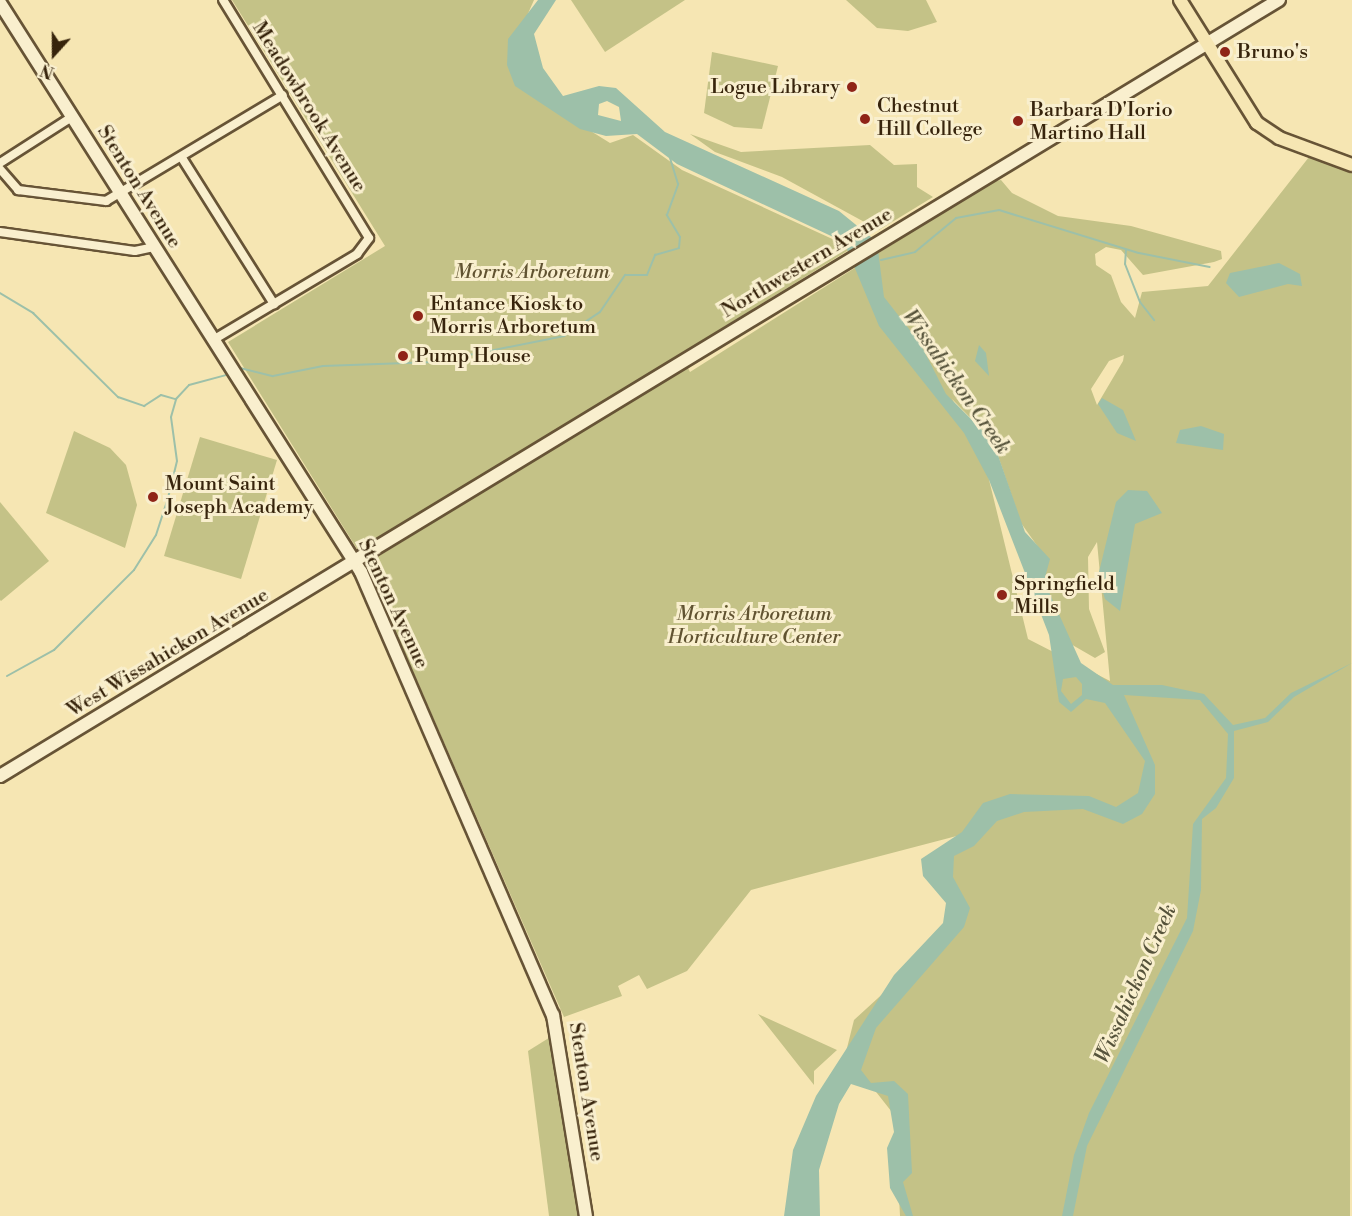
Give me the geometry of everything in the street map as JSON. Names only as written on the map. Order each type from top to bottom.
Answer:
[{"type":"main road","points":[[1180,0],[1262,127],[1352,165]]},
{"type":"street","name":"Meadowbrook Avenue","points":[[223,0],[368,231],[368,242],[357,254],[274,304]]},
{"type":"street","name":"Northwestern Avenue","points":[[356,562],[1280,0]]},
{"type":"street","name":"Stenton Avenue","points":[[0,3],[356,562],[553,1015],[586,1216]]},
{"type":"street","points":[[0,169],[18,190],[99,201],[122,196],[283,95]]},
{"type":"street","points":[[0,163],[72,117]]},
{"type":"street","points":[[182,158],[274,304],[213,340]]},
{"type":"street","points":[[0,232],[135,251],[154,247]]},
{"type":"street","name":"West Wissahickon Avenue","points":[[0,776],[356,562]]},
{"type":"green space","name":"Morris Arboretum","points":[[232,0],[534,0],[522,27],[565,115],[610,143],[633,135],[682,170],[852,248],[359,552],[228,342],[385,246]]},
{"type":"green space","points":[[571,0],[685,0],[605,52]]},
{"type":"green space","points":[[846,0],[926,0],[937,22],[908,31],[877,28]]},
{"type":"green space","points":[[712,52],[778,66],[762,129],[734,127],[704,113]]},
{"type":"green space","points":[[690,134],[741,152],[870,145],[894,165],[917,164],[917,187],[933,197],[879,230],[782,177],[715,152]]},
{"type":"green space","name":"Morris Arboretum Horticulture Center","points":[[1309,157],[1352,172],[1350,1216],[900,1216],[895,1116],[873,1088],[839,1080],[854,1020],[960,923],[958,901],[940,891],[930,869],[991,827],[751,890],[687,971],[647,989],[639,975],[618,986],[622,996],[564,1017],[366,564],[720,346],[688,368],[690,372],[991,182],[1001,180],[1012,193],[1058,216],[1131,226],[1221,251],[1222,259],[1214,262],[1143,275],[1121,250],[1106,247],[1095,254],[1096,265],[1111,275],[1121,302],[1135,318],[1142,292],[1208,286]],"holes":[[[1124,355],[1123,361],[1097,405],[1091,389],[1109,361]],[[952,399],[993,441],[1021,523],[1043,554],[1044,581],[1069,643],[1095,658],[1105,652],[1089,609],[1088,557],[1097,542],[1110,681],[1028,639],[981,447]]]},
{"type":"green space","points":[[74,431],[110,448],[126,465],[137,505],[125,548],[46,513]]},
{"type":"green space","points":[[200,437],[277,460],[241,579],[164,556]]},
{"type":"green space","points":[[0,502],[49,561],[1,601],[0,600]]},
{"type":"green space","points":[[758,1014],[837,1050],[814,1071],[814,1085]]},
{"type":"green space","points":[[552,1036],[578,1216],[549,1216],[528,1051]]},
{"type":"shaded area","points":[[538,0],[556,0],[534,34],[543,68],[563,96],[599,86],[616,88],[665,132],[839,211],[877,242],[884,297],[920,343],[946,394],[993,441],[1025,532],[1050,559],[1044,581],[1081,663],[1113,685],[1162,685],[1204,694],[1233,725],[1265,718],[1291,693],[1352,663],[1294,697],[1268,722],[1234,731],[1234,778],[1216,808],[1202,819],[1201,890],[1193,931],[1087,1146],[1073,1216],[1062,1216],[1074,1155],[1089,1113],[1187,918],[1193,824],[1226,778],[1228,734],[1200,700],[1124,695],[1155,765],[1155,794],[1142,814],[1123,824],[1083,809],[1024,812],[997,821],[974,846],[954,856],[953,877],[970,908],[964,927],[876,1028],[861,1070],[871,1083],[894,1081],[908,1094],[912,1173],[903,1182],[913,1216],[906,1216],[890,1188],[887,1148],[894,1132],[888,1096],[851,1084],[839,1104],[819,1170],[820,1216],[784,1216],[793,1150],[816,1096],[894,975],[943,923],[946,903],[923,876],[921,859],[962,832],[983,803],[1010,794],[1089,796],[1116,807],[1138,793],[1145,761],[1105,703],[1086,699],[1071,712],[1059,702],[1049,635],[989,480],[964,433],[879,326],[844,242],[677,164],[637,134],[606,136],[580,129],[515,86],[507,65],[508,39]],"holes":[[[607,101],[619,107],[621,121],[598,115],[599,104]],[[1076,677],[1082,684],[1082,695],[1071,704],[1061,691],[1063,679]]]},
{"type":"shaded area","points":[[1279,263],[1300,274],[1302,286],[1288,284],[1239,297],[1226,283],[1230,273]]},
{"type":"shaded area","points":[[979,345],[986,353],[989,376],[975,361]]},
{"type":"shaded area","points":[[1102,398],[1123,410],[1136,441],[1117,433],[1098,404]]},
{"type":"shaded area","points":[[1201,426],[1224,434],[1223,450],[1176,443],[1180,430]]},
{"type":"shaded area","points":[[1128,490],[1147,491],[1162,513],[1135,524],[1120,611],[1105,599],[1098,576],[1116,502]]},
{"type":"waterway","points":[[240,368],[273,376],[323,366],[434,362],[564,336],[600,312],[625,275],[647,275],[655,255],[679,248],[680,237],[667,215],[678,184],[670,158]]},
{"type":"waterway","points":[[881,260],[915,252],[956,218],[999,210],[1139,253],[1210,267]]},
{"type":"waterway","points":[[1126,250],[1125,264],[1140,302],[1154,320]]},
{"type":"waterway","points":[[0,293],[33,313],[118,397],[144,406],[161,395],[175,399]]},
{"type":"waterway","points":[[7,676],[54,650],[134,570],[156,535],[167,502],[177,461],[171,417],[176,399],[189,385],[227,375]]},
{"type":"place","name":"Bruno's","points":[[1225,52]]},
{"type":"place","name":"Logue Library","points":[[852,87]]},
{"type":"place","name":"Chestnut Hill College","points":[[865,119]]},
{"type":"place","name":"Barbara D'Iorio Martino Hall","points":[[1018,121]]},
{"type":"place","name":"Entance Kiosk to Morris Arboretum","points":[[418,316]]},
{"type":"place","name":"Pump House","points":[[403,356]]},
{"type":"place","name":"Mount Saint Joseph Academy","points":[[153,497]]},
{"type":"place","name":"Springfield Mills","points":[[1002,595]]},
{"type":"water label","name":"Wissahickon Creek","points":[[956,382]]},
{"type":"water label","name":"Wissahickon Creek","points":[[1136,984]]}]
